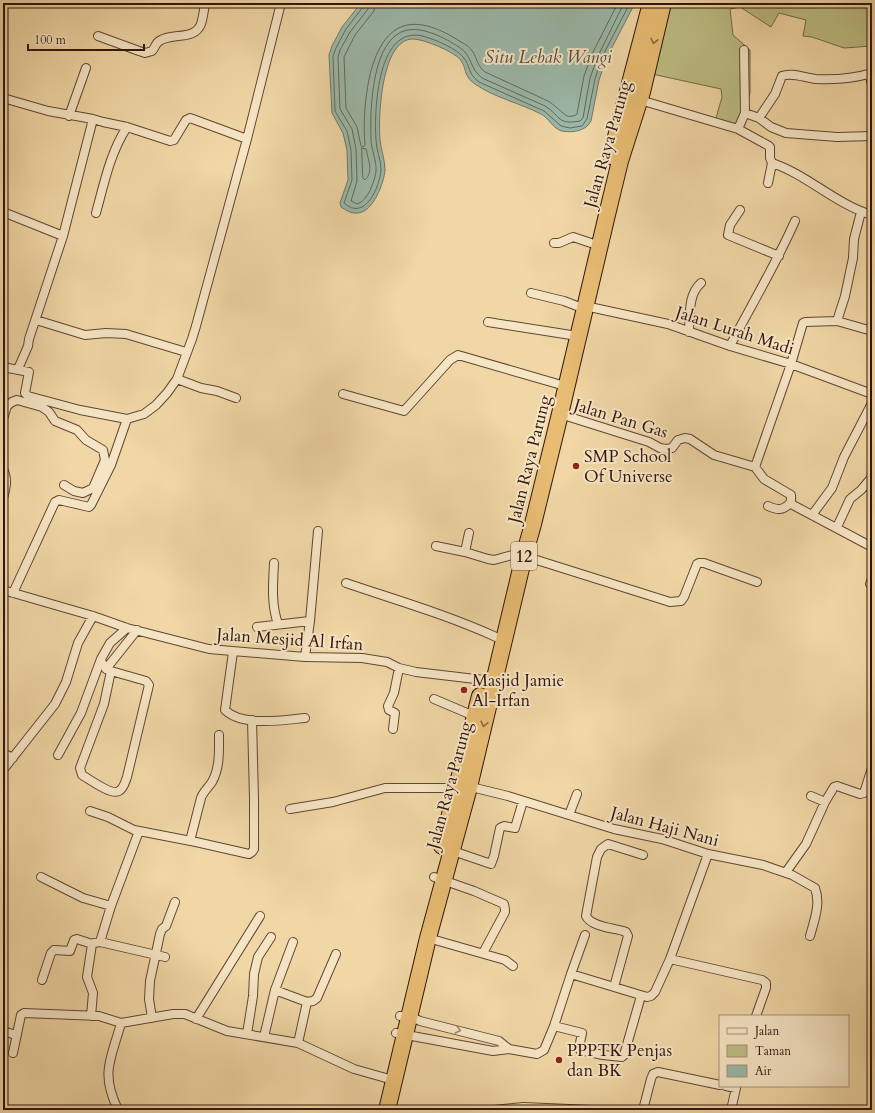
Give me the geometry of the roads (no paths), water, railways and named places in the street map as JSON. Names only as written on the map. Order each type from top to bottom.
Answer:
[{"type":"highway","name":"Jalan Raya Parung","points":[[380,1110],[401,1034],[446,849],[474,716],[520,555],[534,524],[560,414],[581,306],[651,3]]},
{"type":"highway","name":"Jalan Raya Parung","points":[[460,787],[520,555],[526,507],[571,335],[581,306],[591,243],[601,218],[640,100],[663,3]]},
{"type":"highway","name":"Jalan Raya Parung","points":[[405,1016],[428,938],[438,879]]},
{"type":"highway","name":"Jalan Raya Parung","points":[[387,1110],[389,1079]]},
{"type":"street","points":[[98,36],[139,52],[145,53],[152,51],[158,43],[164,39],[172,36],[192,34],[196,31],[201,25],[205,3]]},
{"type":"street","points":[[3,367],[18,369],[30,373],[25,393],[28,396],[68,407],[127,419],[144,414],[167,393],[176,379],[196,326],[247,139],[281,3]]},
{"type":"street","points":[[738,130],[745,113],[744,50]]},
{"type":"street","points":[[70,116],[86,68]]},
{"type":"street","points":[[760,118],[775,94],[782,76],[787,74],[807,78],[825,79],[871,73],[872,84]]},
{"type":"street","points":[[3,98],[48,111],[127,127],[170,141],[174,140],[186,120],[190,118],[247,139]]},
{"type":"street","points":[[640,100],[738,130],[769,146],[772,163],[768,183]]},
{"type":"street","points":[[745,113],[760,118],[771,127],[786,133],[837,137],[872,136]]},
{"type":"street","points":[[18,369],[28,346],[29,339],[64,236],[93,119]]},
{"type":"street","points":[[96,213],[108,168],[116,147],[127,127]]},
{"type":"street","points":[[772,163],[787,168],[830,193],[842,202],[861,212],[872,215]]},
{"type":"street","points":[[740,210],[730,225],[728,235],[779,256]]},
{"type":"street","points":[[3,212],[64,236]]},
{"type":"street","points":[[837,321],[845,296],[853,258],[854,239],[861,212]]},
{"type":"street","points":[[730,346],[779,256],[795,221]]},
{"type":"street","points":[[554,243],[559,243],[573,237],[591,243]]},
{"type":"street","points":[[689,332],[692,295],[695,288],[701,283]]},
{"type":"street","name":"Jalan Lurah Madi","points":[[531,293],[581,306],[668,324],[730,346],[791,364],[872,394]]},
{"type":"street","points":[[36,320],[85,335],[106,333],[126,334],[186,352]]},
{"type":"street","points":[[755,467],[791,364],[803,323],[837,321],[872,330]]},
{"type":"street","points":[[488,322],[571,335]]},
{"type":"street","points":[[343,394],[404,411],[450,360],[458,355],[558,384]]},
{"type":"street","points":[[812,382],[816,374]]},
{"type":"street","points":[[176,379],[236,398]]},
{"type":"street","points":[[3,419],[7,406],[17,400],[42,407],[49,412],[55,421],[77,430],[86,440],[103,450],[105,460],[93,488],[83,494],[64,485]]},
{"type":"street","points":[[812,515],[832,488],[844,457],[872,403]]},
{"type":"street","name":"Jalan Pan Gas","points":[[560,414],[649,442],[667,450],[672,448],[678,440],[685,438],[690,439],[714,455],[755,467],[764,478],[791,495],[790,503],[872,547]]},
{"type":"street","points":[[13,594],[57,500],[88,506],[91,505],[111,465],[127,419]]},
{"type":"street","points":[[3,469],[7,478],[6,490],[3,498]]},
{"type":"street","points":[[837,527],[850,499],[861,490],[872,477]]},
{"type":"street","points":[[768,506],[776,509],[783,509],[790,503]]},
{"type":"street","points":[[305,657],[310,621],[318,531]]},
{"type":"street","points":[[465,552],[469,533]]},
{"type":"street","points":[[436,546],[465,552],[488,560],[520,555],[670,602],[681,601],[684,597],[697,564],[699,563],[704,563],[757,582]]},
{"type":"street","points":[[274,562],[273,602],[274,613],[278,624]]},
{"type":"street","points":[[346,583],[435,613],[496,637]]},
{"type":"street","name":"Jalan Mesjid Al Irfan","points":[[3,590],[93,616],[127,628],[209,649],[305,657],[362,658],[387,662],[399,668],[416,672],[484,680]]},
{"type":"street","points":[[3,770],[55,704],[66,682],[78,643],[93,616]]},
{"type":"street","points":[[257,628],[278,624],[310,621]]},
{"type":"street","points":[[58,755],[81,712],[101,659],[110,643],[127,628]]},
{"type":"street","points":[[101,659],[101,663],[109,670],[146,681],[148,685],[127,777],[124,786],[120,791],[115,793],[82,775],[79,771],[104,704],[109,670],[137,630]]},
{"type":"street","points":[[233,652],[225,710],[234,717],[252,720],[273,721],[305,718]]},
{"type":"street","points":[[393,729],[395,713],[389,710],[388,706],[394,693],[399,668]]},
{"type":"street","points":[[434,700],[474,716]]},
{"type":"street","points":[[90,811],[114,820],[129,829],[249,854],[253,851],[254,799],[252,720]]},
{"type":"street","points":[[190,841],[201,798],[211,782],[218,766],[219,735]]},
{"type":"street","points":[[3,754],[13,758]]},
{"type":"street","points":[[786,872],[806,844],[832,790],[837,786],[860,794],[864,793],[872,768]]},
{"type":"street","name":"Jalan Haji Nani","points":[[290,809],[333,802],[385,788],[460,787],[523,801],[614,829],[662,840],[708,854],[763,865],[786,872],[815,888],[818,896],[816,915],[810,936]]},
{"type":"street","points":[[569,814],[577,794]]},
{"type":"street","points":[[811,796],[825,802]]},
{"type":"street","points":[[446,849],[490,864],[494,856],[500,828],[504,826],[515,828],[523,801]]},
{"type":"street","points":[[91,1016],[93,993],[87,977],[96,943],[139,831]]},
{"type":"street","points":[[614,987],[628,936],[626,932],[595,923],[588,920],[586,916],[597,857],[601,849],[608,844],[644,855]]},
{"type":"street","points":[[571,974],[641,996],[651,996],[655,992],[670,959],[708,854]]},
{"type":"street","points":[[42,877],[83,898],[111,906]]},
{"type":"street","points":[[438,879],[474,891],[504,904],[505,912],[483,953]]},
{"type":"street","points":[[152,1018],[149,999],[150,981],[160,934],[162,929],[166,926],[175,902]]},
{"type":"street","points":[[196,1019],[260,916]]},
{"type":"street","points":[[401,1034],[478,1047],[493,1051],[509,1049],[540,1054],[546,1048],[585,935]]},
{"type":"street","points":[[247,1034],[253,996],[254,974],[258,957],[271,937]]},
{"type":"street","points":[[428,938],[505,960],[513,966]]},
{"type":"street","points":[[42,980],[51,952],[54,950],[70,952],[74,940],[77,939],[165,957]]},
{"type":"street","points":[[264,1037],[275,990],[293,942]]},
{"type":"street","points":[[275,990],[307,1002],[313,1001],[317,998],[336,954]]},
{"type":"street","points":[[670,959],[762,980],[766,983],[766,988],[756,1015]]},
{"type":"street","points":[[554,1026],[582,1033],[578,1048],[580,1050],[622,1057],[624,1055],[641,996]]},
{"type":"street","points":[[298,1043],[307,1002]]},
{"type":"street","points":[[13,1053],[21,1015],[24,1013],[99,1016],[121,1023],[180,1013],[226,1030],[298,1043],[354,1069],[389,1079]]},
{"type":"street","points":[[405,1016],[499,1041],[509,1049]]},
{"type":"street","points":[[118,1110],[112,1099],[108,1072],[111,1055],[121,1023]]},
{"type":"street","points":[[3,1031],[16,1035]]},
{"type":"street","points":[[478,1047],[482,1036]]},
{"type":"street","points":[[643,1110],[651,1079],[654,1074],[658,1072],[719,1085]]},
{"type":"street","points":[[731,1087],[736,1088],[732,1110]]},
{"type":"street","points":[[494,1110],[523,1107],[593,1110]]},
{"type":"water","name":"Situ Lebak Wangi","points":[[361,3],[635,3],[606,59],[599,80],[591,121],[583,129],[575,131],[566,132],[559,130],[541,114],[499,97],[475,84],[467,75],[460,59],[445,49],[431,43],[413,39],[402,42],[394,52],[388,65],[381,98],[380,140],[385,170],[384,176],[377,196],[368,208],[358,213],[353,213],[341,207],[340,203],[348,180],[347,150],[343,133],[332,113],[329,55],[342,27]]},
{"type":"place","name":"SMP School Of Universe","points":[[576,466]]},
{"type":"place","name":"Masjid Jamie Al-Irfan","points":[[464,690]]},
{"type":"place","name":"PPPTK Penjas dan BK","points":[[559,1060]]}]
